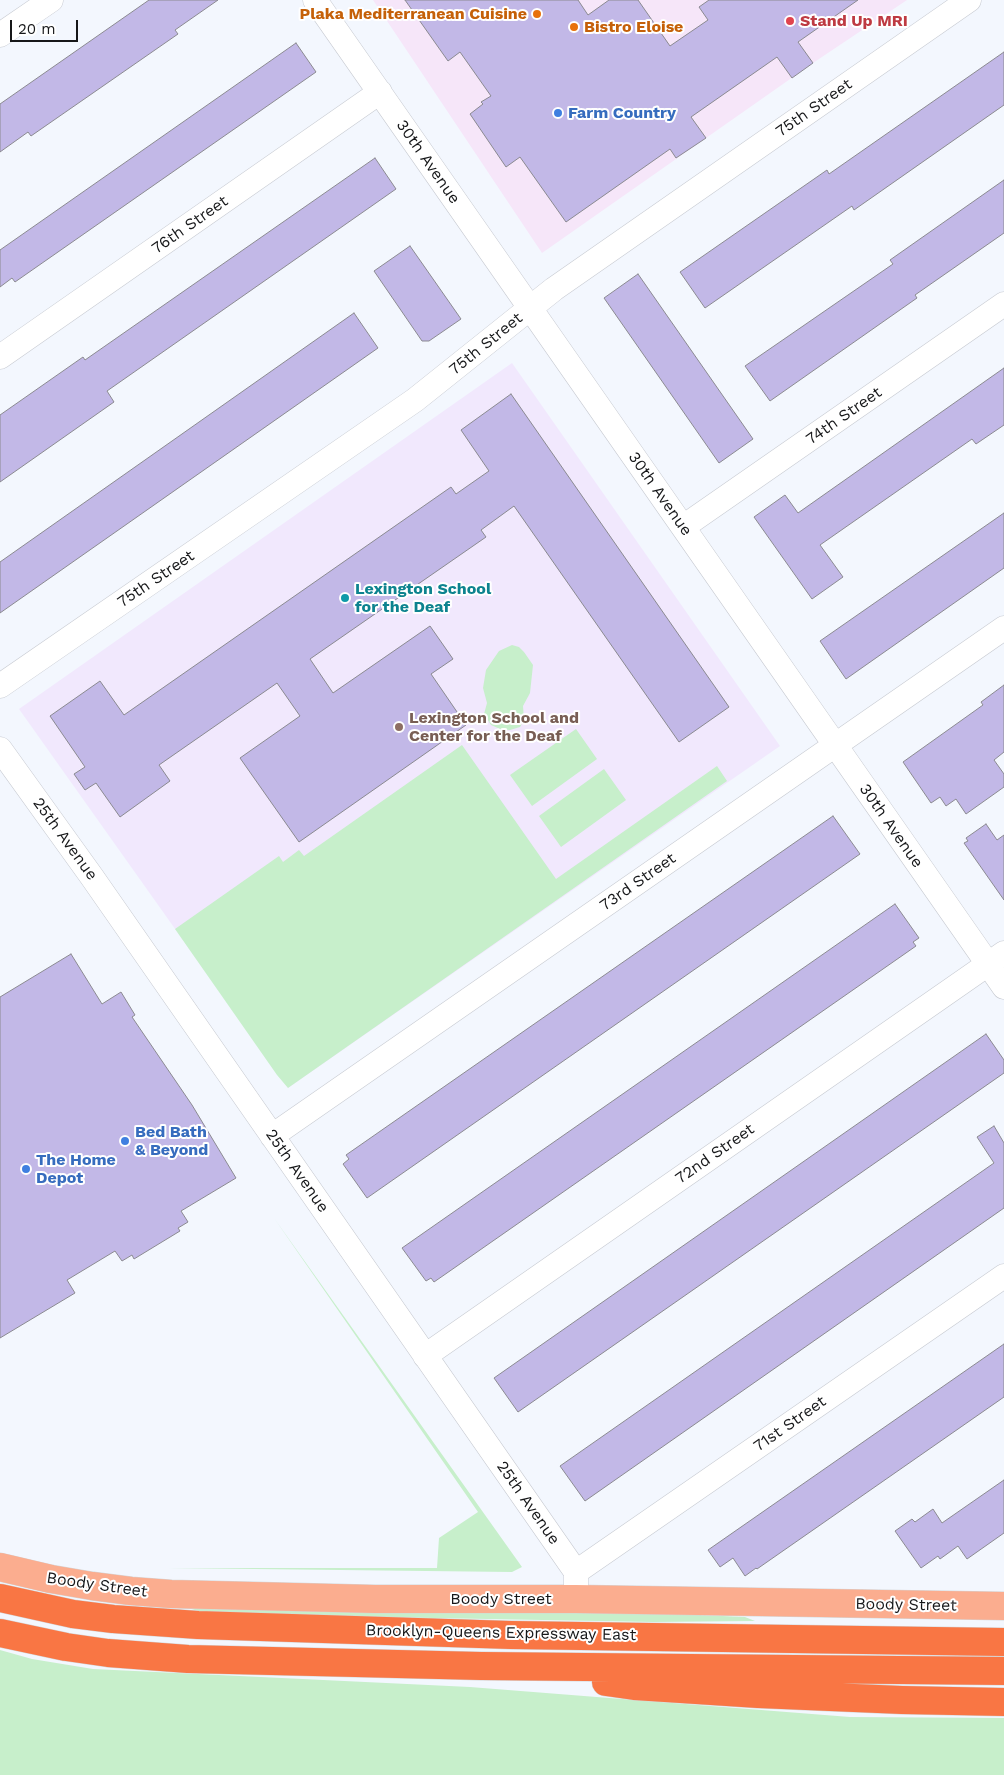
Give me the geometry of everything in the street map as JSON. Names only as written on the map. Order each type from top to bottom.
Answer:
[{"type":"highway","name":"Brooklyn-Queens Expressway East","points":[[0,1598],[73,1614],[133,1621],[198,1625],[511,1635],[1004,1642]]},
{"type":"highway","name":"Brooklyn-Queens Expressway East","points":[[0,1633],[66,1648],[149,1657],[481,1666],[1004,1671]]},
{"type":"highway","points":[[481,1666],[634,1686],[826,1698],[1004,1702]]},
{"type":"main road","name":"Boody Street","points":[[0,1568],[51,1580],[131,1592],[172,1594],[376,1599],[998,1602]]},
{"type":"street","points":[[0,35],[51,0]]},
{"type":"street","name":"30th Avenue","points":[[315,0],[835,745],[996,958],[1004,987]]},
{"type":"street","name":"75th Street","points":[[0,686],[416,400],[554,289],[969,0]]},
{"type":"street","name":"76th Street","points":[[0,357],[380,92]]},
{"type":"street","name":"74th Street","points":[[683,527],[1004,304]]},
{"type":"street","name":"73rd Street","points":[[272,1136],[1004,628]]},
{"type":"street","name":"25th Avenue","points":[[0,749],[92,877],[576,1572]]},
{"type":"street","name":"72nd Street","points":[[426,1356],[996,958]]},
{"type":"street","name":"71st Street","points":[[576,1572],[1004,1276]]},
{"type":"street","points":[[576,1572],[576,1599]]},
{"type":"shaded area","points":[[373,0],[907,0],[813,63],[542,253]]},
{"type":"shaded area","name":"Lexington School and Center for the Deaf","points":[[512,363],[780,746],[288,1088],[19,709]]},
{"type":"green space","points":[[512,645],[519,647],[533,665],[530,693],[523,706],[524,720],[520,727],[510,730],[500,729],[491,725],[484,714],[487,703],[483,688],[486,670],[499,651]]},
{"type":"green space","points":[[576,729],[597,759],[532,806],[510,775]]},
{"type":"green space","points":[[462,745],[556,879],[717,766],[727,781],[288,1088],[175,929],[279,856],[283,862],[299,850],[304,856]]},
{"type":"green space","points":[[604,769],[626,800],[561,847],[539,816]]},
{"type":"green space","points":[[274,1218],[522,1567],[512,1572],[168,1568],[437,1568],[439,1538],[478,1512]]},
{"type":"green space","points":[[191,1609],[609,1611],[745,1617],[755,1621],[653,1622],[211,1614]]},
{"type":"green space","points":[[0,1650],[32,1659],[93,1669],[470,1687],[850,1717],[1004,1718],[1004,1775],[0,1775]]},
{"type":"building","points":[[149,0],[218,0],[175,30],[178,34],[31,136],[28,132],[0,152],[0,104]]},
{"type":"building","points":[[405,0],[578,0],[588,15],[609,0],[638,0],[670,46],[708,20],[699,7],[709,0],[858,0],[798,42],[813,63],[792,78],[777,57],[691,117],[706,138],[676,158],[670,149],[566,222],[520,157],[506,167],[470,114],[483,104],[481,102],[491,96],[460,52],[448,61]]},
{"type":"building","points":[[296,43],[316,72],[15,282],[12,278],[0,287],[0,250]]},
{"type":"building","points":[[1004,52],[1004,105],[854,210],[852,206],[705,308],[680,272],[827,170],[829,174]]},
{"type":"building","points":[[375,158],[396,189],[107,391],[114,402],[0,482],[0,415],[83,357],[85,360]]},
{"type":"building","points":[[1004,180],[1004,233],[915,295],[917,298],[770,401],[745,366],[893,264],[890,260]]},
{"type":"building","points":[[410,246],[461,319],[429,341],[422,341],[374,271]]},
{"type":"building","points":[[638,274],[753,439],[719,463],[604,298]]},
{"type":"building","points":[[354,313],[378,348],[0,613],[0,562]]},
{"type":"building","points":[[1004,368],[1004,425],[976,444],[972,439],[820,545],[843,577],[812,599],[754,517],[785,495],[798,513]]},
{"type":"building","points":[[511,394],[729,707],[679,742],[514,506],[481,530],[486,537],[310,659],[333,693],[430,626],[453,659],[431,674],[466,725],[299,842],[240,758],[300,716],[277,683],[159,765],[170,781],[120,817],[96,783],[85,790],[74,774],[85,767],[50,716],[100,681],[124,715],[451,487],[456,494],[489,471],[461,430]]},
{"type":"building","points":[[1004,513],[1004,568],[846,679],[820,641]]},
{"type":"building","points":[[1004,685],[1004,752],[994,760],[1004,774],[1004,787],[966,814],[956,799],[946,806],[940,797],[931,803],[903,762],[983,705],[981,702]]},
{"type":"building","points":[[833,816],[860,854],[367,1198],[343,1164],[349,1159],[346,1155]]},
{"type":"building","points":[[986,824],[997,840],[1004,835],[1004,900],[964,843],[968,841],[966,838]]},
{"type":"building","points":[[895,904],[919,938],[913,942],[916,946],[434,1282],[431,1278],[426,1281],[402,1248]]},
{"type":"building","name":"Bed Bath & Beyond","points":[[71,954],[102,1004],[121,992],[135,1015],[132,1017],[192,1105],[236,1178],[181,1211],[188,1222],[178,1228],[180,1231],[134,1259],[132,1255],[122,1261],[115,1251],[67,1280],[75,1293],[0,1338],[0,997]]},
{"type":"building","points":[[986,1034],[1004,1060],[1004,1073],[518,1412],[494,1378]]},
{"type":"building","points":[[994,1126],[1004,1143],[1004,1208],[585,1501],[560,1466],[994,1163],[977,1137]]},
{"type":"building","points":[[1004,1344],[1004,1397],[757,1569],[745,1576],[733,1558],[720,1567],[708,1550]]},
{"type":"building","points":[[1004,1480],[1004,1533],[967,1559],[958,1546],[940,1559],[938,1556],[921,1568],[895,1531],[912,1519],[915,1522],[933,1509],[942,1523]]},
{"type":"place","name":"Plaka Mediterranean Cuisine","points":[[537,14]]},
{"type":"place","name":"Stand Up MRI","points":[[790,21]]},
{"type":"place","name":"Bistro Eloise","points":[[574,27]]},
{"type":"place","name":"Farm Country","points":[[558,113]]},
{"type":"place","name":"Lexington School for the Deaf","points":[[345,598]]},
{"type":"place","name":"Lexington School and Center for the Deaf","points":[[399,727]]},
{"type":"place","name":"Bed Bath & Beyond","points":[[125,1141]]},
{"type":"place","name":"The Home Depot","points":[[26,1169]]}]
